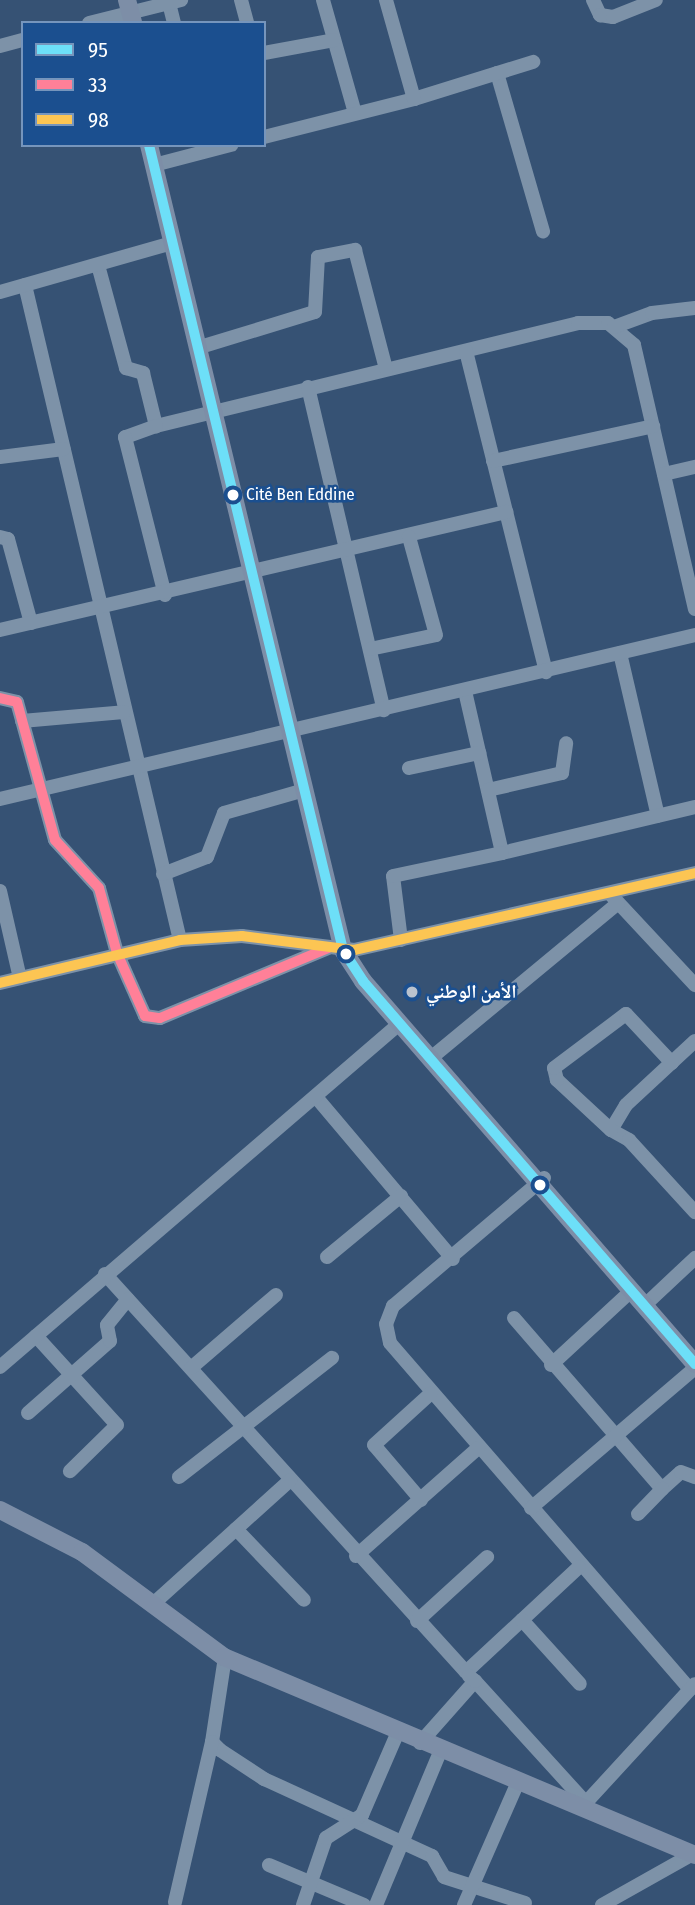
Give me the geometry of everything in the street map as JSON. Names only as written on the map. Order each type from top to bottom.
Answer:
[{"type":"main road","points":[[160,157],[172,243],[202,347]]},
{"type":"main road","points":[[160,157],[342,949],[437,1053],[632,1290],[648,1301],[695,1366]]},
{"type":"main road","points":[[292,730],[301,791],[342,949],[400,1024],[695,1350]]},
{"type":"main road","points":[[0,1510],[82,1552],[225,1657],[397,1734],[517,1784],[584,1805],[694,1854]]},
{"type":"street","points":[[241,0],[246,21]]},
{"type":"street","points":[[323,0],[355,113]]},
{"type":"street","points":[[386,0],[414,99]]},
{"type":"street","points":[[593,0],[600,15],[613,17],[656,0]]},
{"type":"street","points":[[96,21],[175,1],[174,21]]},
{"type":"street","points":[[266,53],[334,40]]},
{"type":"street","points":[[0,46],[21,41]]},
{"type":"street","points":[[266,135],[414,99],[533,62]]},
{"type":"street","points":[[497,73],[543,231]]},
{"type":"street","points":[[160,157],[205,148]]},
{"type":"street","points":[[0,292],[172,243]]},
{"type":"street","points":[[202,347],[315,312],[318,257],[358,250],[386,369]]},
{"type":"street","points":[[98,265],[126,368],[143,373],[156,426]]},
{"type":"street","points":[[24,285],[136,767],[180,940]]},
{"type":"street","points":[[165,595],[125,437],[217,408],[578,323],[614,327],[652,313],[695,308]]},
{"type":"street","points":[[614,327],[634,345],[664,474],[691,570],[695,608]]},
{"type":"street","points":[[467,351],[546,672]]},
{"type":"street","points":[[309,387],[384,710]]},
{"type":"street","points":[[494,461],[653,426]]},
{"type":"street","points":[[0,457],[63,449]]},
{"type":"street","points":[[664,474],[695,467]]},
{"type":"street","points":[[0,629],[257,575],[506,512]]},
{"type":"street","points":[[0,537],[8,540],[31,624]]},
{"type":"street","points":[[370,649],[436,635],[408,537]]},
{"type":"street","points":[[0,799],[695,635]]},
{"type":"street","points":[[620,653],[658,816]]},
{"type":"street","points":[[465,691],[502,853]]},
{"type":"street","points":[[0,698],[16,699],[55,839],[99,888],[117,953],[145,1016],[154,1019],[342,949],[613,898],[695,873]]},
{"type":"street","points":[[22,722],[124,712]]},
{"type":"street","points":[[488,790],[562,773],[566,743]]},
{"type":"street","points":[[409,768],[479,753]]},
{"type":"street","points":[[163,874],[207,857],[224,813],[301,791]]},
{"type":"street","points":[[401,940],[393,876],[695,807]]},
{"type":"street","points":[[0,891],[20,978]]},
{"type":"street","points":[[613,898],[695,985]]},
{"type":"street","points":[[437,1053],[613,898]]},
{"type":"street","points":[[0,983],[180,940],[242,936],[342,949]]},
{"type":"street","points":[[672,1063],[626,1014],[554,1068],[557,1080],[611,1130],[629,1140],[695,1212]]},
{"type":"street","points":[[0,1367],[105,1274],[400,1024]]},
{"type":"street","points":[[611,1130],[626,1105],[695,1041]]},
{"type":"street","points":[[316,1097],[453,1259]]},
{"type":"street","points":[[105,1274],[356,1556],[470,1677],[584,1805],[693,1686],[579,1567],[531,1508],[430,1394],[398,1356],[386,1324],[393,1306],[453,1259],[540,1181]]},
{"type":"street","points":[[327,1257],[401,1196]]},
{"type":"street","points":[[648,1301],[695,1258]]},
{"type":"street","points":[[551,1365],[632,1290]]},
{"type":"street","points":[[191,1368],[276,1295]]},
{"type":"street","points":[[28,1413],[110,1341],[107,1325],[128,1299]]},
{"type":"street","points":[[514,1318],[615,1440],[662,1489]]},
{"type":"street","points":[[36,1336],[117,1427],[69,1471]]},
{"type":"street","points":[[179,1477],[241,1425],[331,1358]]},
{"type":"street","points":[[531,1508],[615,1440],[695,1366]]},
{"type":"street","points":[[421,1500],[374,1445],[430,1394]]},
{"type":"street","points":[[356,1556],[478,1448]]},
{"type":"street","points":[[638,1514],[681,1472],[695,1477]]},
{"type":"street","points":[[153,1604],[290,1480]]},
{"type":"street","points":[[236,1529],[304,1600]]},
{"type":"street","points":[[417,1620],[487,1556]]},
{"type":"street","points":[[420,1743],[470,1677],[523,1620],[579,1567]]},
{"type":"street","points":[[523,1620],[580,1684]]},
{"type":"street","points":[[175,1902],[212,1742],[225,1657]]},
{"type":"street","points":[[303,1905],[326,1838],[358,1819],[397,1734]]},
{"type":"street","points":[[212,1742],[264,1779],[404,1839],[432,1856],[444,1877],[471,1889],[525,1903]]},
{"type":"street","points":[[376,1905],[440,1752]]},
{"type":"street","points":[[464,1905],[517,1784]]},
{"type":"street","points":[[601,1905],[694,1854]]},
{"type":"street","points":[[269,1865],[364,1905]]},
{"type":"transit line","name":"95","points":[[149,147],[343,950],[363,981],[695,1364]]},
{"type":"transit line","name":"33","points":[[0,698],[17,702],[55,840],[99,888],[117,953],[145,1016],[160,1018],[328,948]]},
{"type":"transit line","name":"98","points":[[0,983],[180,940],[242,936],[354,950],[695,873]]},
{"type":"place","name":"Cité Ben Eddine","points":[[233,495]]},
{"type":"place","name":"الأمن الوطني","points":[[412,992]]}]
